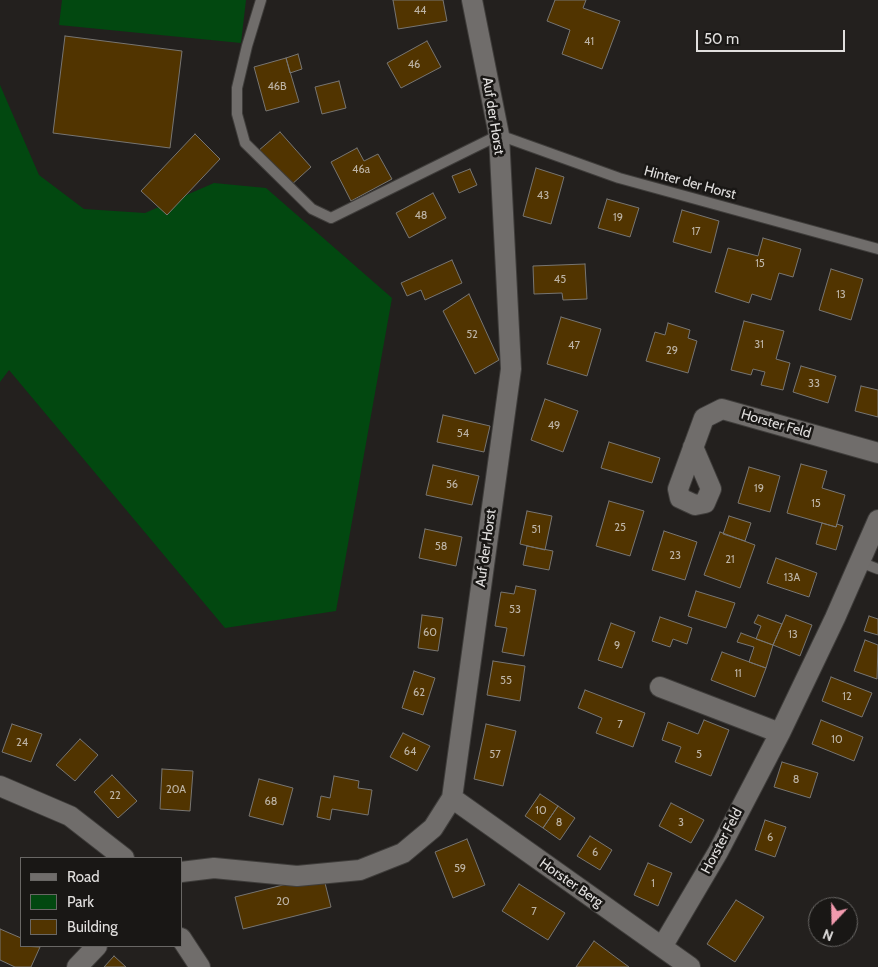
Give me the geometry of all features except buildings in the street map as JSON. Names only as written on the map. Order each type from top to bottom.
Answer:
[{"type":"street","name":"Auf der Horst","points":[[182,872],[214,868],[298,876],[360,870],[403,853],[433,828],[452,798],[511,369],[499,135],[472,0]]},
{"type":"street","name":"Horster Feld","points":[[693,446],[704,418],[722,409],[878,453]]},
{"type":"street","name":"Horster Feld","points":[[662,947],[718,852],[780,733],[835,618],[869,566],[878,520]]},
{"type":"street","points":[[660,687],[780,733]]},
{"type":"street","points":[[0,786],[70,816],[123,857]]},
{"type":"street","name":"Horster Berg","points":[[452,798],[690,967]]},
{"type":"street","points":[[182,940],[200,967]]},
{"type":"street","points":[[77,967],[96,947]]},
{"type":"lane","points":[[261,0],[237,88],[237,114],[245,144],[312,209],[331,218],[499,135]]},
{"type":"lane","name":"Hinter der Horst","points":[[499,135],[619,178],[878,249]]},
{"type":"green space","points":[[62,0],[246,0],[241,43],[59,25]]},
{"type":"green space","points":[[0,85],[39,175],[84,209],[145,213],[214,183],[266,188],[392,298],[336,611],[225,628],[9,370],[0,382]]}]
